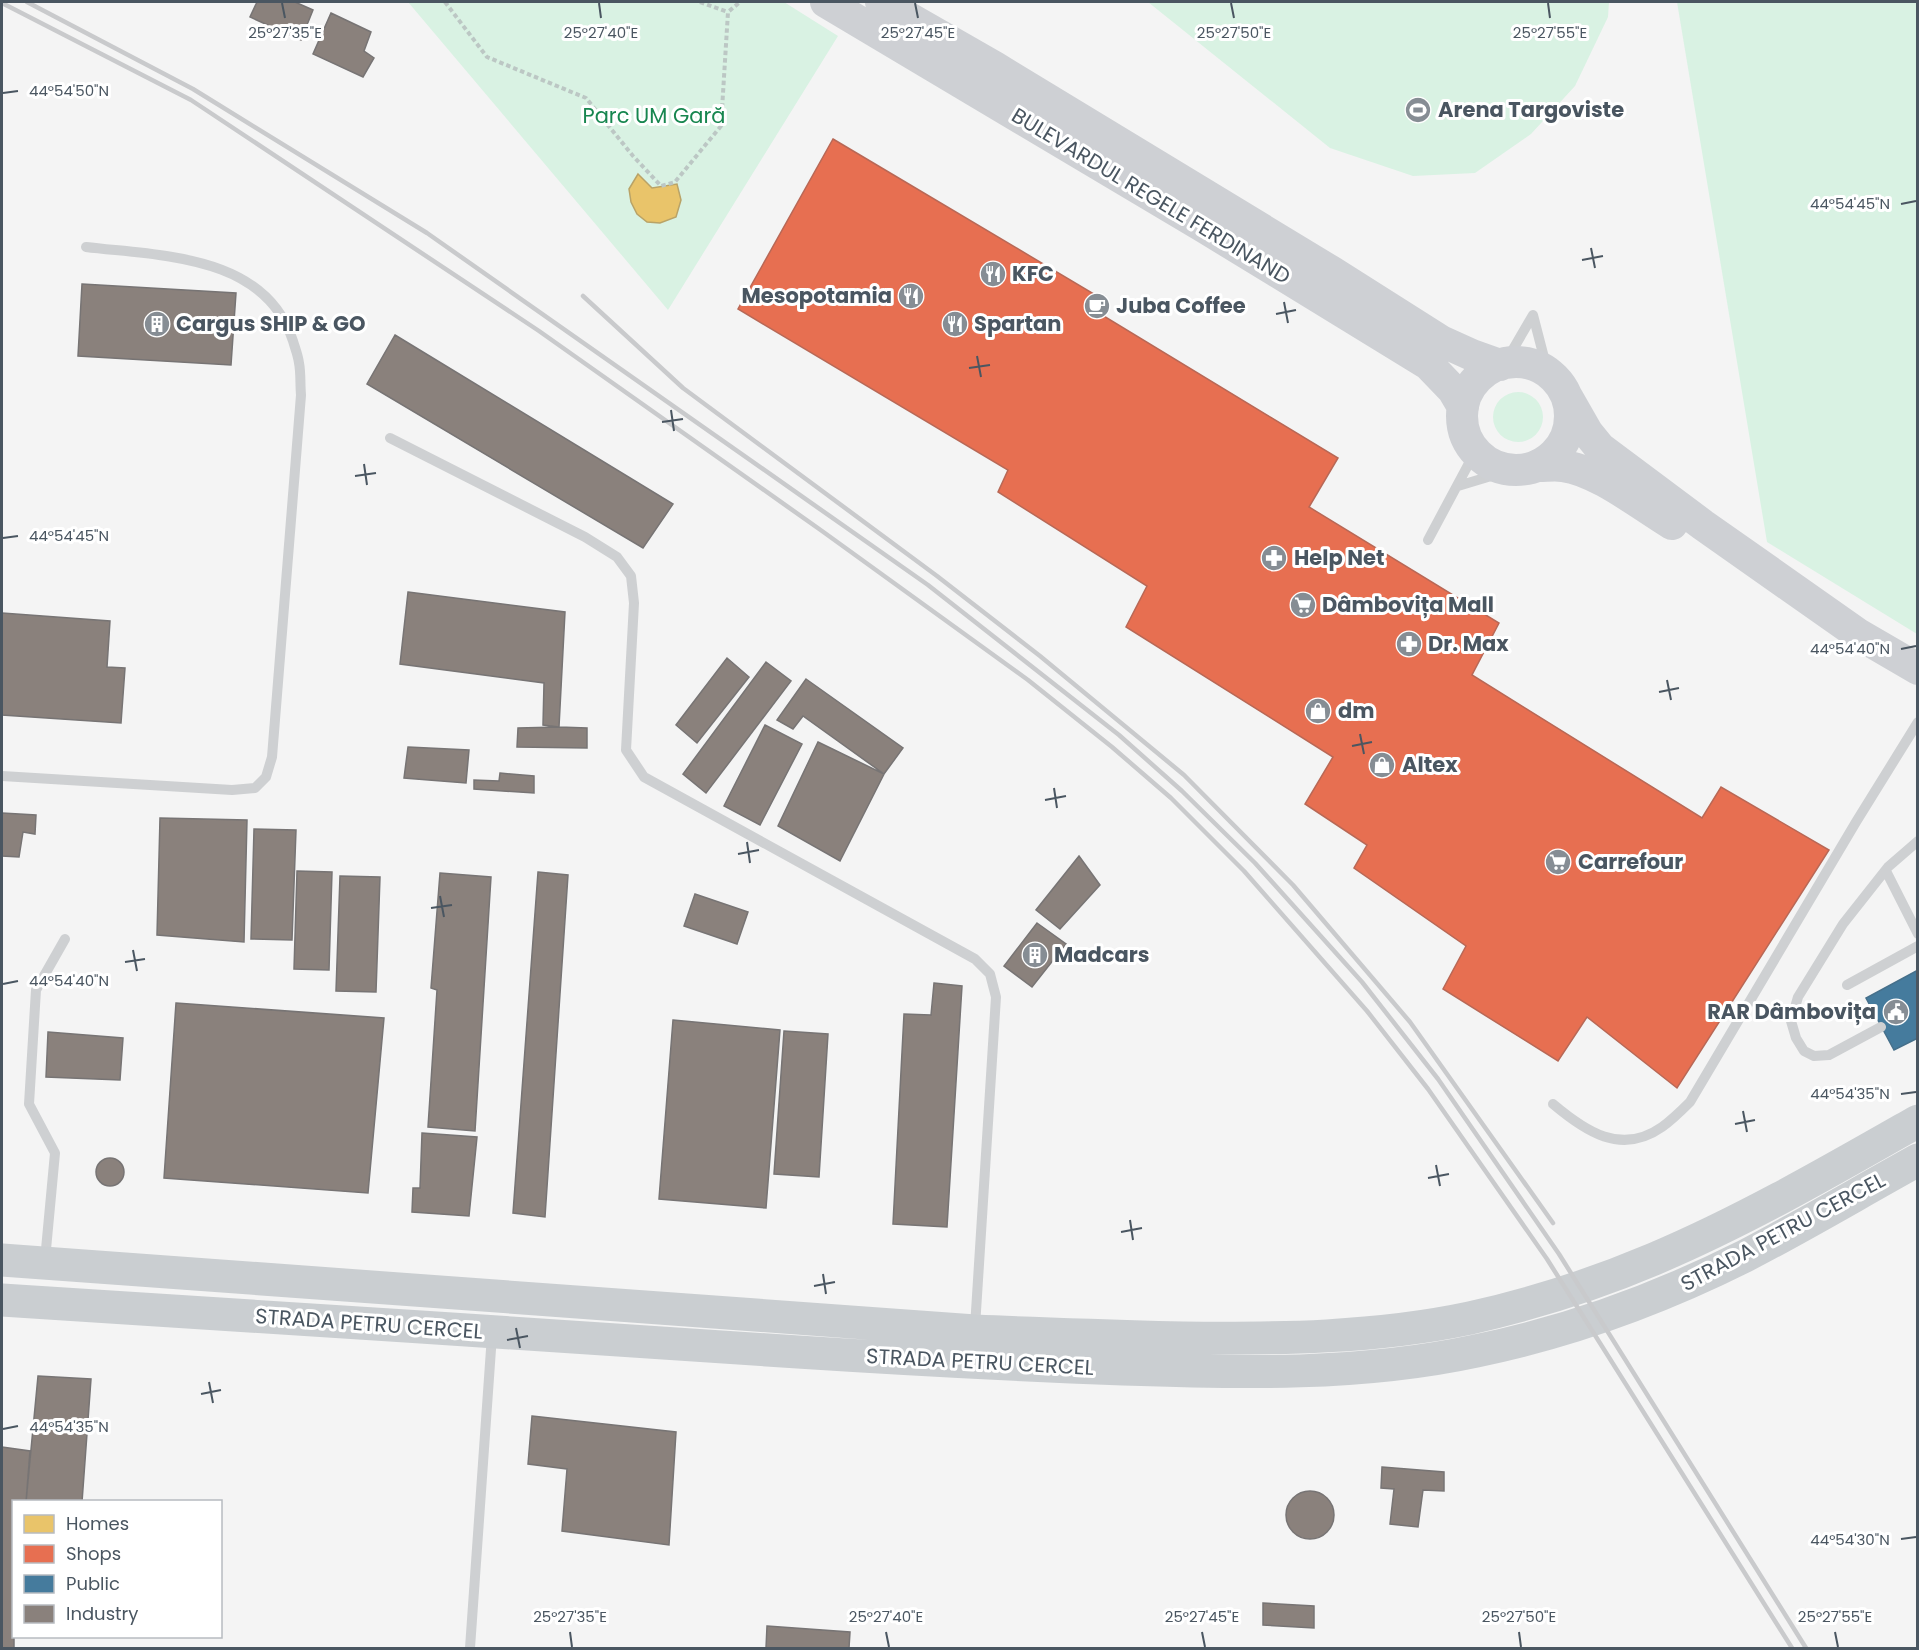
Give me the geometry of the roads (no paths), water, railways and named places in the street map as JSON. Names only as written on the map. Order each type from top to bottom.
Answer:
[{"type":"main road","name":"BULEVARDUL REGELE FERDINAND","points":[[826,2],[874,14],[996,68],[1449,345],[1502,364]]},
{"type":"main road","name":"BULEVARDUL REGELE FERDINAND","points":[[874,14],[1062,143],[1428,364],[1453,390],[1463,407],[1462,423],[1475,452]]},
{"type":"main road","points":[[1463,407],[1468,392],[1477,378],[1502,364],[1516,362],[1533,365],[1548,373],[1559,384],[1581,423],[1600,448],[1703,525],[1848,627],[1917,669]]},
{"type":"main road","points":[[1525,468],[1551,458],[1563,444],[1569,430],[1570,412],[1567,397]]},
{"type":"main road","points":[[1475,452],[1491,464],[1525,468],[1563,466],[1601,480],[1917,682]]},
{"type":"main road","name":"STRADA PETRU CERCEL","points":[[2,1260],[975,1331],[1078,1336],[1238,1338],[1350,1334],[1418,1327],[1469,1318],[1533,1302],[1589,1284],[1654,1259],[1729,1225],[1908,1127]]},
{"type":"main road","name":"STRADA PETRU CERCEL","points":[[2,1300],[907,1359],[1241,1372],[1365,1367],[1424,1361],[1479,1351],[1620,1310],[1735,1260],[1917,1161]]},
{"type":"main road","points":[[492,1332],[495,1297]]},
{"type":"lane","points":[[2,776],[232,790],[255,788],[266,777],[272,756],[301,395],[299,361],[288,326],[272,303],[252,284],[230,272],[191,260],[86,247]]},
{"type":"lane","points":[[1502,364],[1533,315],[1548,373]]},
{"type":"lane","points":[[390,438],[585,537],[617,557],[631,576],[634,603],[626,750],[644,777],[975,960],[990,974],[996,997],[975,1331]]},
{"type":"lane","points":[[1428,540],[1475,452]]},
{"type":"lane","points":[[1458,486],[1525,468]]},
{"type":"lane","points":[[1553,1104],[1576,1123],[1598,1136],[1618,1140],[1639,1139],[1661,1128],[1690,1102],[1917,722]]},
{"type":"lane","points":[[1881,1027],[1828,1054],[1814,1056],[1804,1051],[1796,1038],[1791,1021],[1798,997],[1843,924],[1902,853],[1917,841]]},
{"type":"lane","points":[[1886,871],[1917,934]]},
{"type":"lane","points":[[45,1264],[55,1153],[29,1104],[36,990],[65,939]]},
{"type":"lane","points":[[1847,985],[1917,946]]},
{"type":"lane","points":[[470,1648],[492,1332]]},
{"type":"railway","points":[[27,2],[193,89],[427,233],[928,585],[1119,735],[1182,791],[1255,863],[1362,982],[1438,1079],[1559,1254],[1806,1648]]},
{"type":"railway","points":[[2,3],[191,100],[539,331],[1028,680],[1171,798],[1244,871],[1367,1011],[1428,1089],[1547,1259],[1792,1648]]},
{"type":"railway","points":[[583,296],[683,388],[937,576],[1040,656],[1184,775],[1293,885],[1410,1022],[1553,1223]]},
{"type":"place","name":"Arena Targoviste","points":[[1418,110]]},
{"type":"place","name":"KFC","points":[[993,274]]},
{"type":"place","name":"Mesopotamia","points":[[911,296]]},
{"type":"place","name":"Juba Coffee","points":[[1097,306]]},
{"type":"place","name":"Cargus SHIP & GO","points":[[157,324]]},
{"type":"place","name":"Spartan","points":[[955,324]]},
{"type":"place","name":"Help Net","points":[[1274,558]]},
{"type":"place","name":"Dâmbovița Mall","points":[[1303,605]]},
{"type":"place","name":"Dr. Max","points":[[1409,644]]},
{"type":"place","name":"dm","points":[[1318,711]]},
{"type":"place","name":"Altex","points":[[1382,765]]},
{"type":"place","name":"Carrefour","points":[[1558,862]]},
{"type":"place","name":"Madcars","points":[[1035,955]]},
{"type":"place","name":"RAR Dâmbovița","points":[[1896,1012]]},
{"type":"park label","name":"Parc UM Gară","points":[[654,116]]}]
